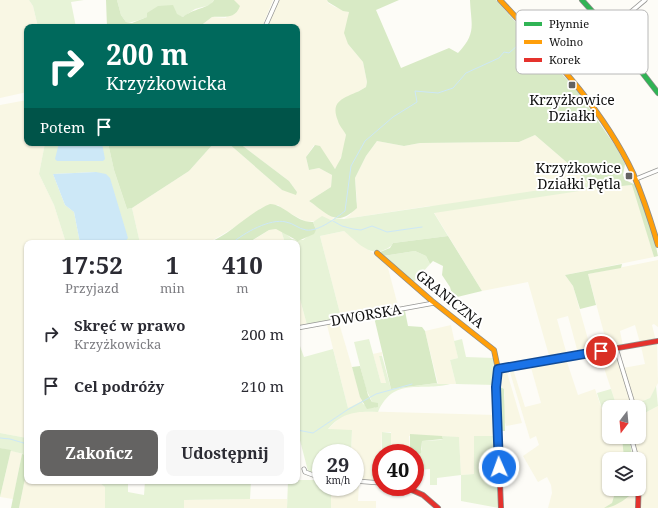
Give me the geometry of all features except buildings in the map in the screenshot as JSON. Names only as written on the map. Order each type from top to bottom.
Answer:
[{"type":"street","points":[[266,24],[277,0]]},
{"type":"street","points":[[500,0],[516,18]]},
{"type":"street","points":[[582,0],[591,10]]},
{"type":"street","points":[[633,10],[645,0]]},
{"type":"street","points":[[567,74],[598,113],[615,139],[636,180],[654,228],[658,245]]},
{"type":"street","points":[[643,74],[658,93]]},
{"type":"street","points":[[636,180],[658,170]]},
{"type":"street","name":"GRANICZNA","points":[[377,253],[434,303],[494,350],[498,369],[496,387],[501,508]]},
{"type":"street","name":"DWORSKA","points":[[300,327],[434,303]]},
{"type":"street","points":[[498,369],[658,341]]},
{"type":"street","points":[[616,348],[632,400]]},
{"type":"street","points":[[304,468],[305,472],[312,475]]},
{"type":"street","points":[[423,496],[438,508]]},
{"type":"street","points":[[638,496],[638,508]]},
{"type":"shaded area","points":[[0,0],[29,0],[33,6],[37,24],[24,24],[24,93],[0,98]]},
{"type":"shaded area","points":[[234,0],[273,0],[263,24],[203,24],[212,17],[226,18]]},
{"type":"shaded area","points":[[279,0],[327,0],[328,3],[335,7],[349,12],[347,28],[348,44],[363,62],[367,82],[366,87],[350,96],[337,117],[346,135],[345,146],[335,169],[314,145],[306,157],[309,170],[319,168],[332,175],[331,187],[309,201],[334,218],[333,221],[328,219],[307,222],[285,211],[278,205],[261,208],[247,220],[213,240],[139,240],[132,208],[189,171],[211,146],[231,146],[282,190],[297,192],[289,181],[243,146],[300,146],[300,24],[268,24]]},
{"type":"shaded area","points":[[24,101],[24,146],[44,146],[39,174],[54,205],[65,240],[24,240],[24,437],[0,433],[0,105]]},
{"type":"shaded area","points":[[535,135],[578,172],[593,189],[633,185],[654,257],[565,275],[573,286],[591,350],[578,353],[568,316],[557,319],[567,355],[550,359],[528,282],[482,291],[430,206],[344,219],[350,215],[357,202],[355,178],[366,156],[377,141],[404,146],[420,143],[519,142]]},
{"type":"shaded area","points":[[269,230],[281,230],[284,240],[254,240]]},
{"type":"shaded area","points":[[344,231],[387,264],[398,306],[341,317],[320,236]]},
{"type":"shaded area","points":[[658,260],[658,327],[654,324],[652,325],[656,341],[640,343],[635,325],[620,331],[623,346],[608,348],[588,274]]},
{"type":"shaded area","points":[[300,299],[307,325],[300,326]]},
{"type":"shaded area","points":[[339,323],[362,401],[348,408],[327,325]]},
{"type":"shaded area","points":[[451,325],[458,358],[450,360],[456,384],[438,384],[425,331]]},
{"type":"shaded area","points":[[657,343],[658,383],[650,398],[645,400],[634,400],[623,368],[645,364],[641,346]]},
{"type":"shaded area","points":[[615,350],[630,400],[615,400],[599,353]]},
{"type":"shaded area","points":[[382,352],[382,356],[379,356],[386,383],[381,383],[373,354]]},
{"type":"shaded area","points":[[566,359],[578,395],[595,389],[602,409],[602,444],[623,444],[623,452],[602,452],[602,496],[614,496],[612,503],[625,496],[637,496],[636,508],[548,508],[552,493],[551,485],[547,477],[538,482],[523,456],[539,445],[536,436],[530,439],[509,369],[513,369],[525,407],[541,403],[530,364]]},
{"type":"shaded area","points":[[506,369],[522,423],[506,426],[503,415],[505,396],[504,389],[499,386],[498,375]]},
{"type":"shaded area","points":[[658,406],[658,508],[640,508],[641,496],[646,496],[646,452],[637,452],[635,444],[646,444],[646,412]]},
{"type":"shaded area","points":[[354,411],[496,415],[497,436],[474,474],[461,475],[459,437],[409,436],[409,444],[391,444],[391,432],[382,432],[382,444],[372,444],[372,482],[364,481],[364,444],[351,444],[352,430],[327,430],[341,417]]},
{"type":"shaded area","points":[[11,450],[22,454],[13,499],[0,497]]},
{"type":"shaded area","points":[[24,484],[101,484],[105,487],[105,508],[19,508]]},
{"type":"shaded area","points":[[331,496],[358,496],[358,501],[376,501],[376,508],[331,508]]},
{"type":"shaded area","points":[[287,499],[287,508],[184,508],[184,500]]},
{"type":"green space","points":[[29,0],[84,0],[71,2],[75,24],[37,24],[33,6]]},
{"type":"green space","points":[[106,0],[117,0],[121,15],[126,22],[132,23],[147,17],[147,13],[158,6],[173,5],[177,14],[183,17],[209,5],[214,0],[234,0],[240,6],[232,15],[225,17],[212,17],[203,24],[107,24]]},
{"type":"green space","points":[[117,0],[214,0],[210,5],[195,9],[183,17],[170,14],[126,22],[121,15]]},
{"type":"green space","points":[[327,0],[399,0],[376,10],[401,68],[449,48],[458,53],[468,40],[472,28],[470,0],[496,0],[516,22],[516,74],[562,74],[578,92],[616,147],[625,164],[623,175],[625,180],[636,185],[652,228],[658,256],[654,257],[632,185],[593,189],[578,172],[535,135],[519,142],[420,143],[404,146],[377,141],[366,156],[355,178],[357,208],[350,214],[338,218],[332,217],[309,201],[331,187],[332,175],[319,168],[309,170],[306,157],[315,145],[320,146],[335,169],[341,158],[346,135],[339,123],[336,107],[342,99],[366,87],[367,82],[363,62],[348,44],[344,33],[349,12],[343,11]]},
{"type":"green space","points":[[44,146],[109,146],[114,170],[127,209],[132,208],[139,240],[126,240],[96,172],[53,174],[65,205],[74,212],[79,240],[65,240],[54,205],[39,174]]},
{"type":"green space","points":[[109,146],[211,146],[189,171],[132,208],[127,209],[114,170]]},
{"type":"green space","points":[[231,146],[243,146],[289,181],[297,192],[296,195],[282,190]]},
{"type":"green space","points":[[588,183],[593,189],[434,213],[448,236],[393,243],[388,248],[378,252],[362,246],[344,231],[320,236],[341,317],[398,306],[399,308],[307,325],[300,299],[300,240],[284,240],[281,230],[292,239],[303,240],[316,230],[313,222],[322,216],[333,221],[334,218],[344,219]]},
{"type":"green space","points":[[270,204],[280,207],[301,220],[313,222],[316,230],[314,234],[300,240],[296,240],[276,229],[269,230],[253,240],[214,240]]},
{"type":"green space","points":[[448,236],[482,291],[453,298],[450,287],[442,275],[443,266],[433,261],[430,264],[426,256],[415,251],[383,256],[380,252],[390,248],[393,243]]},
{"type":"green space","points":[[415,251],[426,256],[430,264],[414,282],[383,256]]},
{"type":"green space","points":[[622,264],[621,268],[588,274],[596,305],[580,309],[573,286],[565,275]]},
{"type":"green space","points":[[405,311],[408,326],[422,327],[425,331],[437,383],[391,389],[374,317]]},
{"type":"green space","points":[[369,339],[381,383],[386,383],[379,356],[382,356],[391,389],[437,383],[450,384],[400,389],[384,401],[378,412],[356,412],[339,419],[328,429],[352,430],[351,444],[312,444],[312,473],[308,471],[300,440],[300,346],[304,357],[333,349],[348,408],[362,401],[363,404],[375,408],[366,389],[354,342]]},
{"type":"green space","points":[[462,339],[466,357],[494,358],[495,385],[456,384],[450,360],[458,358],[454,341]]},
{"type":"green space","points":[[360,366],[368,395],[372,402],[378,403],[378,407],[367,409],[360,397],[352,367]]},
{"type":"green space","points":[[499,386],[504,389],[505,431],[500,431]]},
{"type":"green space","points":[[656,386],[658,406],[646,412],[645,400],[650,398]]},
{"type":"green space","points":[[611,389],[615,400],[602,400],[602,409],[597,393]]},
{"type":"green space","points":[[382,432],[391,433],[391,444],[382,444]]},
{"type":"green space","points":[[0,433],[24,437],[24,454],[0,448]]},
{"type":"green space","points":[[410,434],[442,436],[443,439],[422,441],[422,444],[410,444]]},
{"type":"green space","points":[[442,436],[459,437],[461,475],[437,478],[437,485],[430,485],[430,469],[424,469],[424,444],[422,444],[422,441],[443,439]]},
{"type":"green space","points":[[474,436],[497,436],[499,508],[461,501],[461,475],[474,474]]},
{"type":"green space","points":[[623,444],[630,444],[632,452],[623,452]]},
{"type":"green space","points":[[0,448],[11,450],[0,497]]},
{"type":"green space","points":[[22,454],[24,454],[24,484],[19,508],[11,508]]},
{"type":"green space","points":[[300,480],[312,480],[312,496],[331,496],[331,508],[287,508],[288,484],[300,484]]},
{"type":"green space","points":[[101,484],[128,484],[128,492],[144,495],[145,484],[251,484],[250,499],[184,500],[184,508],[105,508],[105,487]]},
{"type":"green space","points":[[614,496],[629,496],[618,504],[604,508],[612,503]]},
{"type":"water","points":[[58,146],[103,146],[105,159],[103,161],[57,161],[55,159]]},
{"type":"water","points":[[96,172],[106,174],[110,178],[128,238],[126,240],[79,240],[74,212],[65,205],[53,174]]},
{"type":"waterway","points":[[236,240],[250,231],[272,222],[286,222],[306,230],[316,229],[327,224],[345,211],[351,166],[365,141],[393,117],[417,102],[415,91],[438,93],[453,88],[466,73],[499,58],[504,52],[509,53],[516,47]]},
{"type":"waterway","points":[[333,221],[342,226],[353,229],[361,230],[372,226],[387,232],[422,227]]},
{"type":"waterway","points":[[300,431],[313,433],[347,410],[376,394],[412,384]]},
{"type":"waterway","points":[[0,438],[24,443]]},
{"type":"traffic: fast","points":[[582,0],[591,10]]},
{"type":"traffic: fast","points":[[643,74],[658,93]]},
{"type":"traffic: slow","points":[[500,0],[516,17]]},
{"type":"traffic: slow","points":[[566,74],[590,103],[606,126],[633,173],[647,209],[658,245]]},
{"type":"traffic: slow","points":[[377,253],[432,301],[494,350],[498,369]]},
{"type":"traffic: jam","points":[[501,508],[496,387],[498,369],[658,341]]},
{"type":"traffic: jam","points":[[424,496],[438,508]]},
{"type":"traffic: jam","points":[[638,496],[638,508]]},
{"type":"place","name":"Krzyżkowice Działki","points":[[572,85]]},
{"type":"place","name":"Krzyżkowice Działki Pętla","points":[[629,176]]},
{"type":"route","points":[[499,467],[496,387],[498,369],[601,351]]}]
